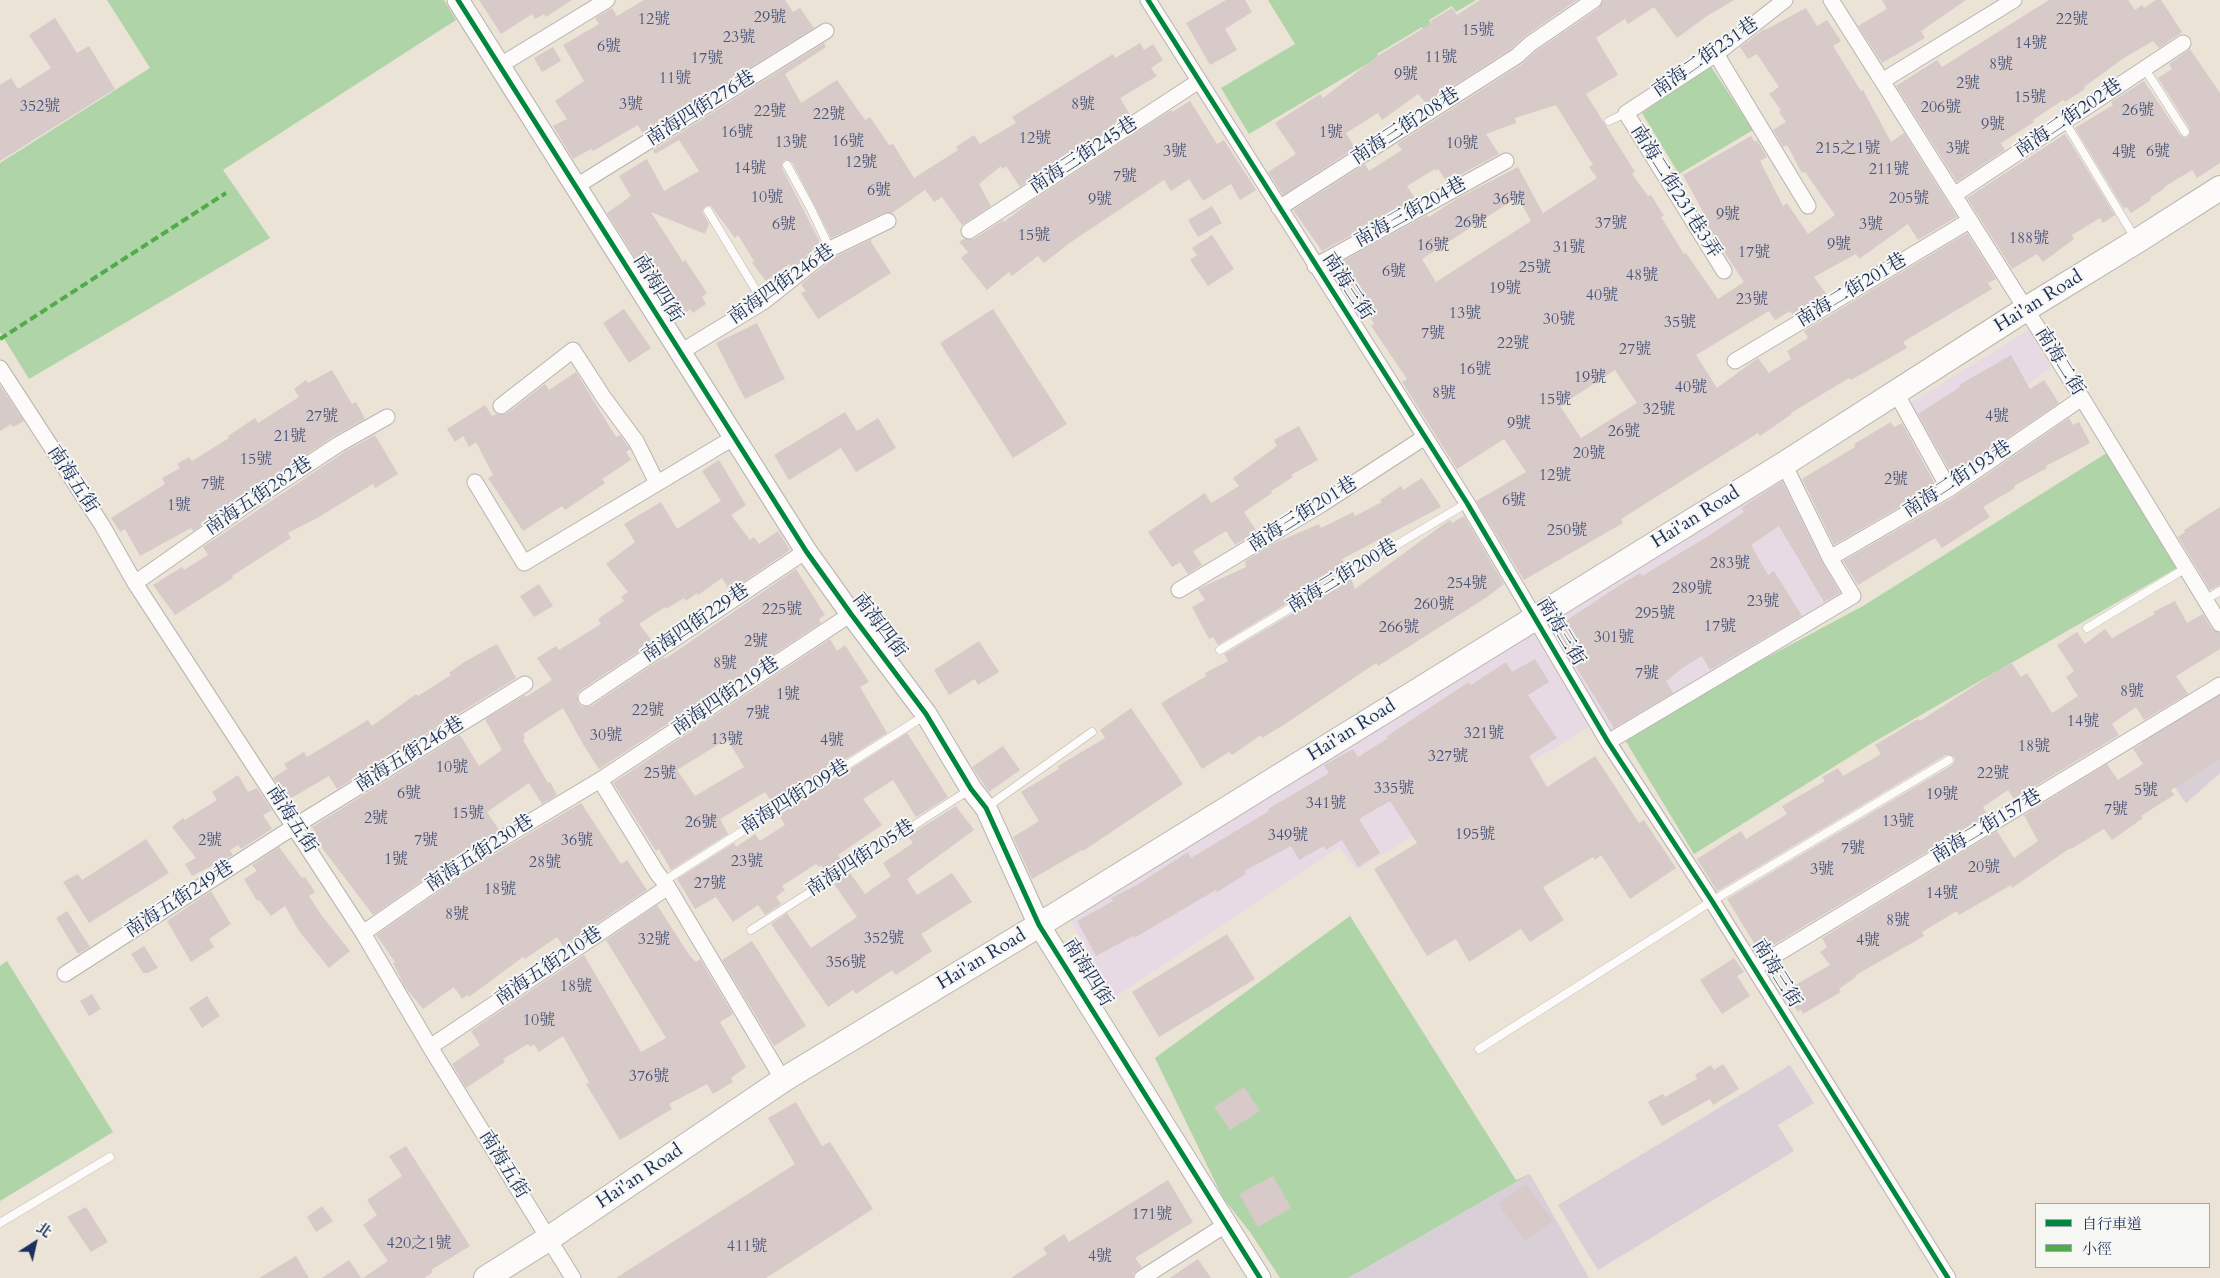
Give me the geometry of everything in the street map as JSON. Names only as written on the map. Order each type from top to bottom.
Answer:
[{"type":"main road","name":"Hai'an Road","points":[[486,1278],[548,1239],[783,1080],[1039,925],[1784,464],[2026,308],[2138,241],[2220,188]]},
{"type":"street","name":"南海四街","points":[[458,0],[679,353],[806,551],[926,714],[971,789],[986,808],[1039,925],[1260,1278]]},
{"type":"street","points":[[499,66],[607,0]]},
{"type":"street","name":"南海三街","points":[[1148,0],[1467,503],[1608,742],[1712,901],[1948,1278]]},
{"type":"street","name":"南海三街208巷","points":[[1279,208],[1517,56],[1530,44],[1594,0]]},
{"type":"street","name":"南海二街231巷","points":[[1626,113],[1716,54],[1786,0]]},
{"type":"street","name":"南海二街","points":[[1831,0],[1969,221],[2026,308],[2220,624]]},
{"type":"street","points":[[1882,81],[2014,0]]},
{"type":"street","name":"南海四街276巷","points":[[576,187],[826,31]]},
{"type":"street","name":"南海二街202巷","points":[[1954,195],[2183,44]]},
{"type":"street","points":[[1716,54],[1808,206]]},
{"type":"street","name":"南海三街245巷","points":[[969,231],[1199,81]]},
{"type":"street","name":"南海二街231巷3弄","points":[[1626,113],[1724,271]]},
{"type":"street","name":"南海三街204巷","points":[[1315,266],[1506,160]]},
{"type":"street","name":"南海四街246巷","points":[[679,353],[763,302],[830,249],[888,221]]},
{"type":"street","name":"南海二街201巷","points":[[1735,361],[1969,221]]},
{"type":"street","points":[[500,406],[573,350],[604,398],[636,441],[657,483]]},
{"type":"street","name":"南海五街","points":[[0,368],[102,525],[135,583],[363,933],[430,1047],[573,1278]]},
{"type":"street","points":[[1896,393],[1949,489]]},
{"type":"street","name":"南海二街193巷","points":[[1830,558],[1949,489],[2082,398]]},
{"type":"street","name":"南海五街282巷","points":[[135,583],[287,478],[354,434],[387,417]]},
{"type":"street","name":"南海三街201巷","points":[[1179,590],[1322,504],[1425,437]]},
{"type":"street","points":[[475,482],[524,563],[733,438]]},
{"type":"street","points":[[1608,742],[1853,596],[1830,558],[1784,464]]},
{"type":"street","name":"南海四街229巷","points":[[586,698],[806,551]]},
{"type":"street","name":"南海四街219巷","points":[[600,780],[851,614]]},
{"type":"street","name":"南海五街246巷","points":[[295,826],[525,684]]},
{"type":"street","name":"南海二街157巷","points":[[1754,968],[2220,685]]},
{"type":"street","points":[[600,780],[657,873],[666,884],[783,1080]]},
{"type":"street","name":"南海五街230巷","points":[[363,933],[478,853],[600,780]]},
{"type":"street","name":"南海五街249巷","points":[[65,974],[295,826]]},
{"type":"street","name":"南海五街210巷","points":[[430,1047],[666,884]]},
{"type":"street","points":[[1142,1278],[1227,1224]]},
{"type":"lane","points":[[2145,69],[2186,132]]},
{"type":"lane","points":[[1609,121],[1626,113]]},
{"type":"lane","points":[[2065,122],[2138,241]]},
{"type":"lane","points":[[787,165],[830,249]]},
{"type":"lane","points":[[708,211],[763,302]]},
{"type":"lane","name":"南海三街200巷","points":[[1220,650],[1467,503]]},
{"type":"lane","points":[[2087,628],[2186,568]]},
{"type":"lane","points":[[2205,600],[2220,591]]},
{"type":"lane","name":"南海四街209巷","points":[[666,884],[926,714]]},
{"type":"lane","points":[[986,808],[1092,732]]},
{"type":"lane","points":[[1479,1049],[1712,901],[1949,760]]},
{"type":"lane","name":"南海四街205巷","points":[[751,930],[971,789]]},
{"type":"lane","points":[[0,1223],[110,1156]]},
{"type":"shaded area","points":[[2029,330],[2051,368],[1933,451],[1907,405]]},
{"type":"shaded area","points":[[1782,471],[1847,595],[1611,738],[1542,620]]},
{"type":"shaded area","points":[[1527,624],[1590,726],[1357,870],[1339,847],[1114,998],[1066,912]]},
{"type":"shaded area","points":[[2220,690],[2220,773],[2186,803],[2139,737]]},
{"type":"shaded area","points":[[1790,1065],[1814,1103],[1778,1125],[1794,1151],[1598,1270],[1558,1205]]},
{"type":"shaded area","points":[[1530,1174],[1589,1278],[1348,1278]]},
{"type":"green space","points":[[107,0],[444,0],[456,20],[223,170],[270,238],[29,379],[0,332],[0,163],[150,68]]},
{"type":"green space","points":[[1268,0],[1476,0],[1456,12],[1452,6],[1429,20],[1432,27],[1425,31],[1422,27],[1377,54],[1379,57],[1249,134],[1221,88],[1295,44]]},
{"type":"green space","points":[[1710,65],[1753,130],[1679,174],[1642,113]]},
{"type":"green space","points":[[2113,449],[2182,565],[1872,743],[1694,854],[1622,735],[1863,606]]},
{"type":"green space","points":[[1350,916],[1516,1180],[1530,1174],[1348,1278],[1280,1278],[1250,1232],[1223,1198],[1155,1058]]},
{"type":"green space","points":[[7,961],[113,1132],[0,1201],[0,966]]},
{"type":"building","points":[[479,0],[572,0],[546,17],[544,14],[535,19],[532,14],[501,34]]},
{"type":"building","points":[[644,0],[785,0],[793,12],[800,8],[814,28],[643,134],[638,125],[593,151],[591,149],[573,159],[553,126],[567,119],[555,101],[584,81],[563,45],[599,24],[595,18],[612,8],[617,16]]},
{"type":"building","points":[[1226,0],[1245,0],[1252,12],[1225,29],[1237,50],[1210,65],[1186,23]]},
{"type":"building","points":[[1480,0],[1577,0],[1525,36],[1511,49],[1426,103],[1418,94],[1382,120],[1378,113],[1346,133],[1355,148],[1283,195],[1268,172],[1296,154],[1275,123],[1320,94],[1323,98],[1379,55],[1432,23],[1430,21],[1452,8],[1457,15]]},
{"type":"building","points":[[1603,0],[1734,0],[1707,16],[1677,38],[1654,7],[1628,24],[1625,19],[1596,38],[1618,75],[1586,94],[1635,172],[1632,174],[1648,196],[1651,195],[1664,216],[1661,217],[1684,254],[1686,253],[1718,299],[1744,282],[1704,221],[1707,219],[1683,175],[1751,136],[1755,142],[1757,140],[1767,157],[1760,161],[1783,206],[1787,203],[1808,234],[1835,215],[1805,172],[1802,173],[1787,145],[1783,147],[1773,130],[1786,122],[1779,112],[1781,110],[1769,94],[1779,87],[1757,54],[1748,59],[1740,47],[1764,29],[1806,8],[1817,26],[1827,20],[1841,41],[1833,46],[1861,91],[1863,90],[1891,142],[1904,133],[1957,217],[1918,240],[1908,224],[1859,259],[1856,254],[1814,277],[1827,295],[1793,315],[1790,311],[1775,320],[1769,311],[1696,355],[1717,388],[1758,358],[1769,373],[1791,359],[1787,351],[1808,338],[1804,331],[1967,233],[1996,279],[1988,283],[1992,289],[1903,342],[1907,348],[1851,380],[1849,378],[1791,413],[1760,436],[1758,433],[1621,519],[1623,523],[1524,580],[1476,501],[1526,472],[1504,439],[1457,469],[1402,382],[1407,379],[1371,326],[1374,324],[1339,263],[1427,215],[1429,217],[1458,198],[1518,167],[1543,213],[1597,178],[1589,167],[1593,165],[1556,105],[1515,118],[1516,123],[1486,134],[1499,154],[1447,182],[1438,169],[1436,171],[1435,169],[1407,186],[1416,200],[1322,251],[1293,210],[1365,164],[1369,171],[1402,150],[1397,144],[1522,64],[1536,51],[1599,8]],"holes":[[[1518,197],[1531,221],[1436,282],[1422,259]],[[1615,370],[1637,403],[1581,438],[1560,406]]]},
{"type":"building","points":[[1882,0],[1966,0],[1921,31],[1925,38],[1882,63],[1858,26],[1887,9]]},
{"type":"building","points":[[2049,0],[2128,0],[2135,10],[2142,5],[2144,8],[2156,0],[2161,0],[2182,32],[2159,48],[2153,41],[2124,58],[2084,87],[2085,89],[2065,102],[2063,100],[2033,120],[2034,122],[2001,143],[2005,150],[1957,182],[1896,86],[1937,60],[1942,67]]},
{"type":"building","points":[[55,18],[77,53],[89,46],[115,89],[0,161],[0,85],[11,78],[18,89],[51,68],[29,35]]},
{"type":"building","points":[[824,43],[826,47],[785,74],[801,103],[837,80],[865,120],[870,117],[889,145],[893,144],[914,178],[958,150],[956,147],[974,135],[980,144],[1016,123],[1012,117],[1113,54],[1115,58],[1140,43],[1144,50],[1153,44],[1163,60],[1151,68],[1157,76],[1120,98],[1130,115],[1020,187],[1006,166],[1003,169],[1001,166],[979,184],[991,206],[962,225],[942,197],[934,202],[925,190],[892,213],[884,213],[831,238],[792,162],[785,160],[782,163],[782,168],[821,244],[791,268],[789,264],[766,281],[752,263],[754,261],[738,235],[735,238],[711,206],[706,206],[702,211],[709,224],[705,234],[651,212],[683,262],[685,260],[707,293],[702,297],[706,304],[693,313],[690,309],[675,321],[607,213],[631,196],[619,176],[647,159],[664,191],[699,171],[679,140],[655,154],[653,150]]},
{"type":"building","points":[[553,47],[561,61],[542,72],[534,58]]},
{"type":"building","points":[[2190,49],[2220,93],[2220,163],[2197,178],[2192,170],[2164,187],[2150,198],[2151,200],[2131,213],[2127,207],[2124,209],[2075,128],[2113,105],[2111,102],[2144,81],[2180,135],[2185,138],[2188,136],[2190,129],[2158,78],[2172,69],[2169,64]]},
{"type":"building","points":[[1190,101],[1217,144],[1224,140],[1256,190],[1240,200],[1231,184],[1203,201],[1189,179],[1171,191],[1164,180],[1071,242],[1044,263],[1038,256],[1012,276],[1009,272],[987,290],[961,258],[968,252],[959,242],[964,239],[974,239],[1003,220],[1004,222],[1030,202],[1171,110],[1172,112]]},
{"type":"building","points":[[2065,134],[2115,215],[2103,223],[2100,218],[2072,235],[2074,239],[2043,262],[2037,254],[2012,269],[1967,198]]},
{"type":"building","points":[[1212,206],[1222,223],[1198,237],[1188,220]]},
{"type":"building","points":[[1212,235],[1234,269],[1208,286],[1190,260],[1197,255],[1192,248]]},
{"type":"building","points":[[872,239],[871,242],[891,273],[818,319],[801,293],[806,291],[801,284],[835,257]]},
{"type":"building","points":[[624,309],[651,348],[629,363],[603,323]]},
{"type":"building","points":[[993,309],[1067,424],[1013,458],[940,343]]},
{"type":"building","points":[[757,323],[785,379],[745,399],[716,343]]},
{"type":"building","points":[[2011,355],[2030,389],[2044,380],[2059,403],[1952,475],[1918,414],[1960,387],[1959,385]]},
{"type":"building","points":[[332,370],[352,404],[356,402],[365,419],[334,436],[193,531],[191,528],[140,556],[125,529],[120,532],[111,518],[165,484],[162,478],[180,468],[177,464],[189,457],[192,461],[229,438],[228,436],[255,418],[258,423],[299,397],[294,389],[306,380],[308,383]]},
{"type":"building","points":[[576,372],[616,437],[620,435],[630,449],[626,452],[631,460],[602,479],[605,483],[565,510],[562,506],[523,531],[488,478],[493,475],[476,442],[469,447],[463,436],[455,442],[447,429],[485,405],[492,416],[506,414],[545,384],[549,390]]},
{"type":"building","points":[[0,385],[24,421],[13,427],[11,424],[0,431]]},
{"type":"building","points":[[845,412],[857,431],[878,418],[896,448],[856,472],[841,448],[789,480],[774,455]]},
{"type":"building","points":[[2069,418],[2073,425],[2079,422],[2090,443],[2046,466],[2047,468],[2014,486],[2015,488],[1983,507],[1990,517],[1942,548],[1935,538],[1858,585],[1843,561],[1954,497]]},
{"type":"building","points":[[1891,422],[1894,427],[1902,423],[1936,486],[1834,545],[1802,479],[1855,447],[1854,444]]},
{"type":"building","points":[[1299,426],[1318,460],[1291,475],[1293,477],[1244,512],[1257,532],[1235,545],[1226,531],[1193,551],[1202,565],[1188,574],[1180,562],[1172,567],[1148,532],[1205,493],[1211,503],[1239,486],[1233,478],[1277,446],[1274,440]]},
{"type":"building","points":[[375,435],[398,474],[375,488],[373,484],[288,533],[291,538],[175,615],[153,585],[182,567],[184,570],[208,555],[203,547],[344,452]]},
{"type":"building","points":[[719,460],[746,505],[731,515],[750,540],[754,537],[759,544],[778,531],[790,550],[730,591],[722,578],[698,595],[697,593],[686,601],[684,598],[666,609],[665,607],[639,624],[653,642],[581,690],[577,694],[578,703],[582,707],[591,706],[664,657],[665,659],[796,569],[825,615],[819,619],[821,623],[599,769],[563,708],[523,734],[525,738],[523,740],[557,795],[542,804],[529,783],[487,812],[499,830],[473,845],[373,915],[316,840],[318,838],[312,827],[460,735],[479,766],[502,750],[485,719],[525,695],[526,697],[552,680],[537,658],[556,646],[559,650],[601,624],[598,619],[624,601],[621,597],[628,592],[606,564],[635,542],[624,524],[661,502],[677,529],[721,501],[702,471]]},
{"type":"building","points":[[1422,478],[1441,507],[1342,559],[1346,568],[1218,645],[1213,637],[1209,639],[1192,607],[1205,600],[1198,589],[1246,567],[1245,561],[1277,542],[1319,524],[1321,528],[1353,512],[1355,516],[1382,502],[1380,500],[1401,486],[1403,490]]},
{"type":"building","points":[[1782,481],[1822,562],[1840,593],[1824,602],[1779,526],[1751,545],[1768,575],[1774,571],[1802,616],[1710,670],[1702,656],[1666,681],[1673,693],[1614,728],[1550,625],[1561,618],[1564,622],[1640,573],[1642,576],[1710,535],[1744,512],[1741,508]]},
{"type":"building","points":[[2220,507],[2220,585],[2210,590],[2178,537],[2185,532],[2184,530]]},
{"type":"building","points":[[1464,516],[1504,584],[1487,597],[1378,666],[1376,663],[1285,724],[1262,738],[1261,735],[1232,755],[1229,752],[1202,769],[1161,703],[1206,676],[1205,673],[1228,661],[1224,654],[1351,579],[1355,589],[1448,521],[1450,520],[1452,523]]},
{"type":"building","points":[[539,584],[553,606],[534,617],[520,596]]},
{"type":"building","points":[[2175,601],[2187,623],[2203,614],[2212,629],[2220,633],[2220,649],[2176,676],[2188,694],[2144,720],[2136,707],[2112,724],[2119,735],[2014,799],[2008,790],[1983,807],[1988,815],[1760,953],[1727,899],[1952,765],[1955,760],[1954,757],[1946,755],[1717,891],[1697,859],[1741,831],[1746,839],[1787,814],[1782,806],[1825,781],[1822,777],[1838,768],[1843,776],[1881,754],[1875,745],[1918,719],[1920,721],[2011,662],[2021,677],[2027,673],[2052,713],[2078,696],[2066,677],[2074,671],[2057,645],[2077,632],[2085,644],[2105,629],[2112,638],[2155,614],[2153,612]]},
{"type":"building","points":[[830,639],[837,651],[845,645],[869,682],[860,687],[887,733],[774,805],[765,792],[720,819],[728,834],[671,870],[659,849],[656,851],[613,783]],"holes":[[[727,739],[744,767],[695,796],[677,770]]]},
{"type":"building","points":[[979,641],[999,672],[978,685],[975,679],[949,695],[934,670]]},
{"type":"building","points":[[497,644],[516,678],[337,789],[329,776],[288,800],[273,778],[287,769],[284,764],[304,752],[307,757],[368,720],[372,726],[416,694],[418,696],[451,675],[449,673],[464,662]]},
{"type":"building","points":[[1535,659],[1549,682],[1528,695],[1557,738],[1529,756],[1547,787],[1595,756],[1639,823],[1644,820],[1676,868],[1630,899],[1601,855],[1595,860],[1593,857],[1543,887],[1564,920],[1530,942],[1521,929],[1469,962],[1456,939],[1427,956],[1374,869],[1417,843],[1390,801],[1359,819],[1380,853],[1358,867],[1342,840],[1326,850],[1324,846],[1299,860],[1291,846],[1244,871],[1246,874],[1217,892],[1216,890],[1134,938],[1133,936],[1096,956],[1077,921],[1113,901],[1111,898],[1137,885],[1188,852],[1191,858],[1269,811],[1268,809],[1329,773],[1324,765],[1353,749],[1358,757],[1469,682],[1471,685],[1506,662],[1512,672]]},
{"type":"building","points":[[2220,696],[2220,759],[2171,790],[2174,795],[2141,816],[2143,818],[2112,840],[2104,829],[2070,848],[2012,888],[2011,885],[1959,915],[1957,911],[1922,932],[1924,936],[1856,975],[1839,989],[1841,992],[1803,1014],[1801,1010],[1798,1012],[1785,991],[1830,965],[1820,952],[1827,947],[1822,938],[1997,831],[2014,858],[2038,841],[2024,815],[2107,764],[2118,780],[2143,764],[2133,749]]},
{"type":"building","points":[[1131,708],[1183,784],[1083,851],[1032,879],[1013,837],[1039,821],[1021,792],[1059,769],[1058,766],[1105,738],[1100,730]]},
{"type":"building","points":[[907,733],[948,797],[916,817],[893,780],[863,799],[882,825],[838,855],[844,864],[827,874],[821,865],[819,867],[816,864],[782,886],[785,890],[776,897],[781,904],[765,915],[758,905],[733,922],[716,897],[695,909],[677,879],[734,843],[736,847],[755,834],[760,841],[785,825],[780,814]]},
{"type":"building","points":[[1003,746],[1020,770],[989,792],[972,767]]},
{"type":"building","points":[[238,775],[248,792],[257,788],[272,810],[263,815],[272,829],[241,849],[238,845],[230,850],[233,855],[192,876],[185,864],[196,858],[172,827],[183,818],[185,820],[217,800],[212,792]]},
{"type":"building","points":[[581,803],[621,864],[627,860],[647,890],[563,946],[557,937],[525,959],[523,957],[469,997],[468,995],[462,999],[454,987],[423,1009],[405,987],[393,963],[395,962],[376,935],[483,861]]},
{"type":"building","points":[[956,806],[974,830],[907,879],[917,895],[952,873],[972,902],[921,934],[932,951],[896,975],[892,970],[856,994],[853,990],[828,1007],[771,924],[787,913],[811,948],[857,917],[834,884],[850,873],[865,894],[891,876],[883,863],[913,843],[908,836]]},
{"type":"building","points":[[146,839],[169,873],[89,923],[63,882],[78,874],[82,880]]},
{"type":"building","points":[[279,847],[302,878],[305,877],[315,892],[309,896],[322,916],[350,951],[329,968],[299,931],[285,906],[271,916],[259,900],[257,901],[244,879],[257,871],[252,865]]},
{"type":"building","points":[[211,891],[231,924],[209,939],[214,947],[191,962],[167,921]]},
{"type":"building","points":[[657,905],[690,956],[696,962],[700,959],[733,1014],[720,1022],[746,1067],[731,1078],[733,1082],[713,1094],[707,1084],[669,1104],[672,1109],[620,1140],[586,1084],[589,1082],[563,1036],[539,1052],[534,1044],[530,1047],[528,1044],[503,1059],[505,1062],[466,1088],[452,1064],[480,1045],[471,1031],[584,955],[641,1052],[666,1038],[606,940]]},
{"type":"building","points":[[67,911],[90,947],[78,954],[56,918]]},
{"type":"building","points":[[1227,934],[1255,979],[1159,1037],[1132,992]]},
{"type":"building","points":[[752,941],[806,1026],[774,1046],[722,960]]},
{"type":"building","points":[[144,946],[158,968],[148,973],[143,973],[131,954]]},
{"type":"building","points":[[1734,958],[1744,972],[1737,976],[1750,996],[1722,1014],[1700,980]]},
{"type":"building","points":[[92,994],[101,1009],[89,1016],[80,1001]]},
{"type":"building","points":[[207,996],[220,1016],[202,1028],[189,1008]]},
{"type":"building","points":[[1723,1064],[1739,1089],[1713,1105],[1710,1099],[1662,1126],[1648,1102],[1663,1094],[1665,1097],[1697,1079],[1695,1075],[1711,1065],[1714,1070]]},
{"type":"building","points":[[1244,1087],[1260,1111],[1230,1130],[1214,1107]]},
{"type":"building","points":[[796,1102],[822,1146],[830,1142],[873,1209],[766,1278],[616,1278],[795,1164],[768,1118]]},
{"type":"building","points":[[406,1146],[470,1246],[431,1270],[433,1272],[424,1278],[363,1278],[388,1261],[363,1225],[377,1215],[367,1200],[402,1176],[389,1156]]},
{"type":"building","points":[[1273,1176],[1291,1208],[1258,1227],[1239,1194]]},
{"type":"building","points":[[1168,1180],[1193,1222],[1135,1258],[1142,1267],[1134,1273],[1133,1278],[1011,1278],[1047,1254],[1043,1248],[1064,1234],[1069,1242]]},
{"type":"building","points":[[1526,1184],[1553,1221],[1525,1241],[1498,1204]]},
{"type":"building","points":[[322,1206],[333,1221],[316,1232],[307,1217]]},
{"type":"building","points":[[86,1207],[108,1242],[91,1252],[67,1217]]},
{"type":"building","points":[[296,1256],[309,1278],[259,1278]]},
{"type":"building","points":[[1198,1259],[1211,1278],[1170,1278]]},
{"type":"building","points":[[349,1260],[361,1278],[322,1278]]},
{"type":"marked path","points":[[0,339],[226,193]]},
{"type":"cycle path","points":[[458,0],[806,551],[926,714],[971,789],[986,808],[1039,925],[1260,1278]]},
{"type":"cycle path","points":[[1148,0],[1467,503],[1608,742],[1712,901],[1948,1278]]}]
